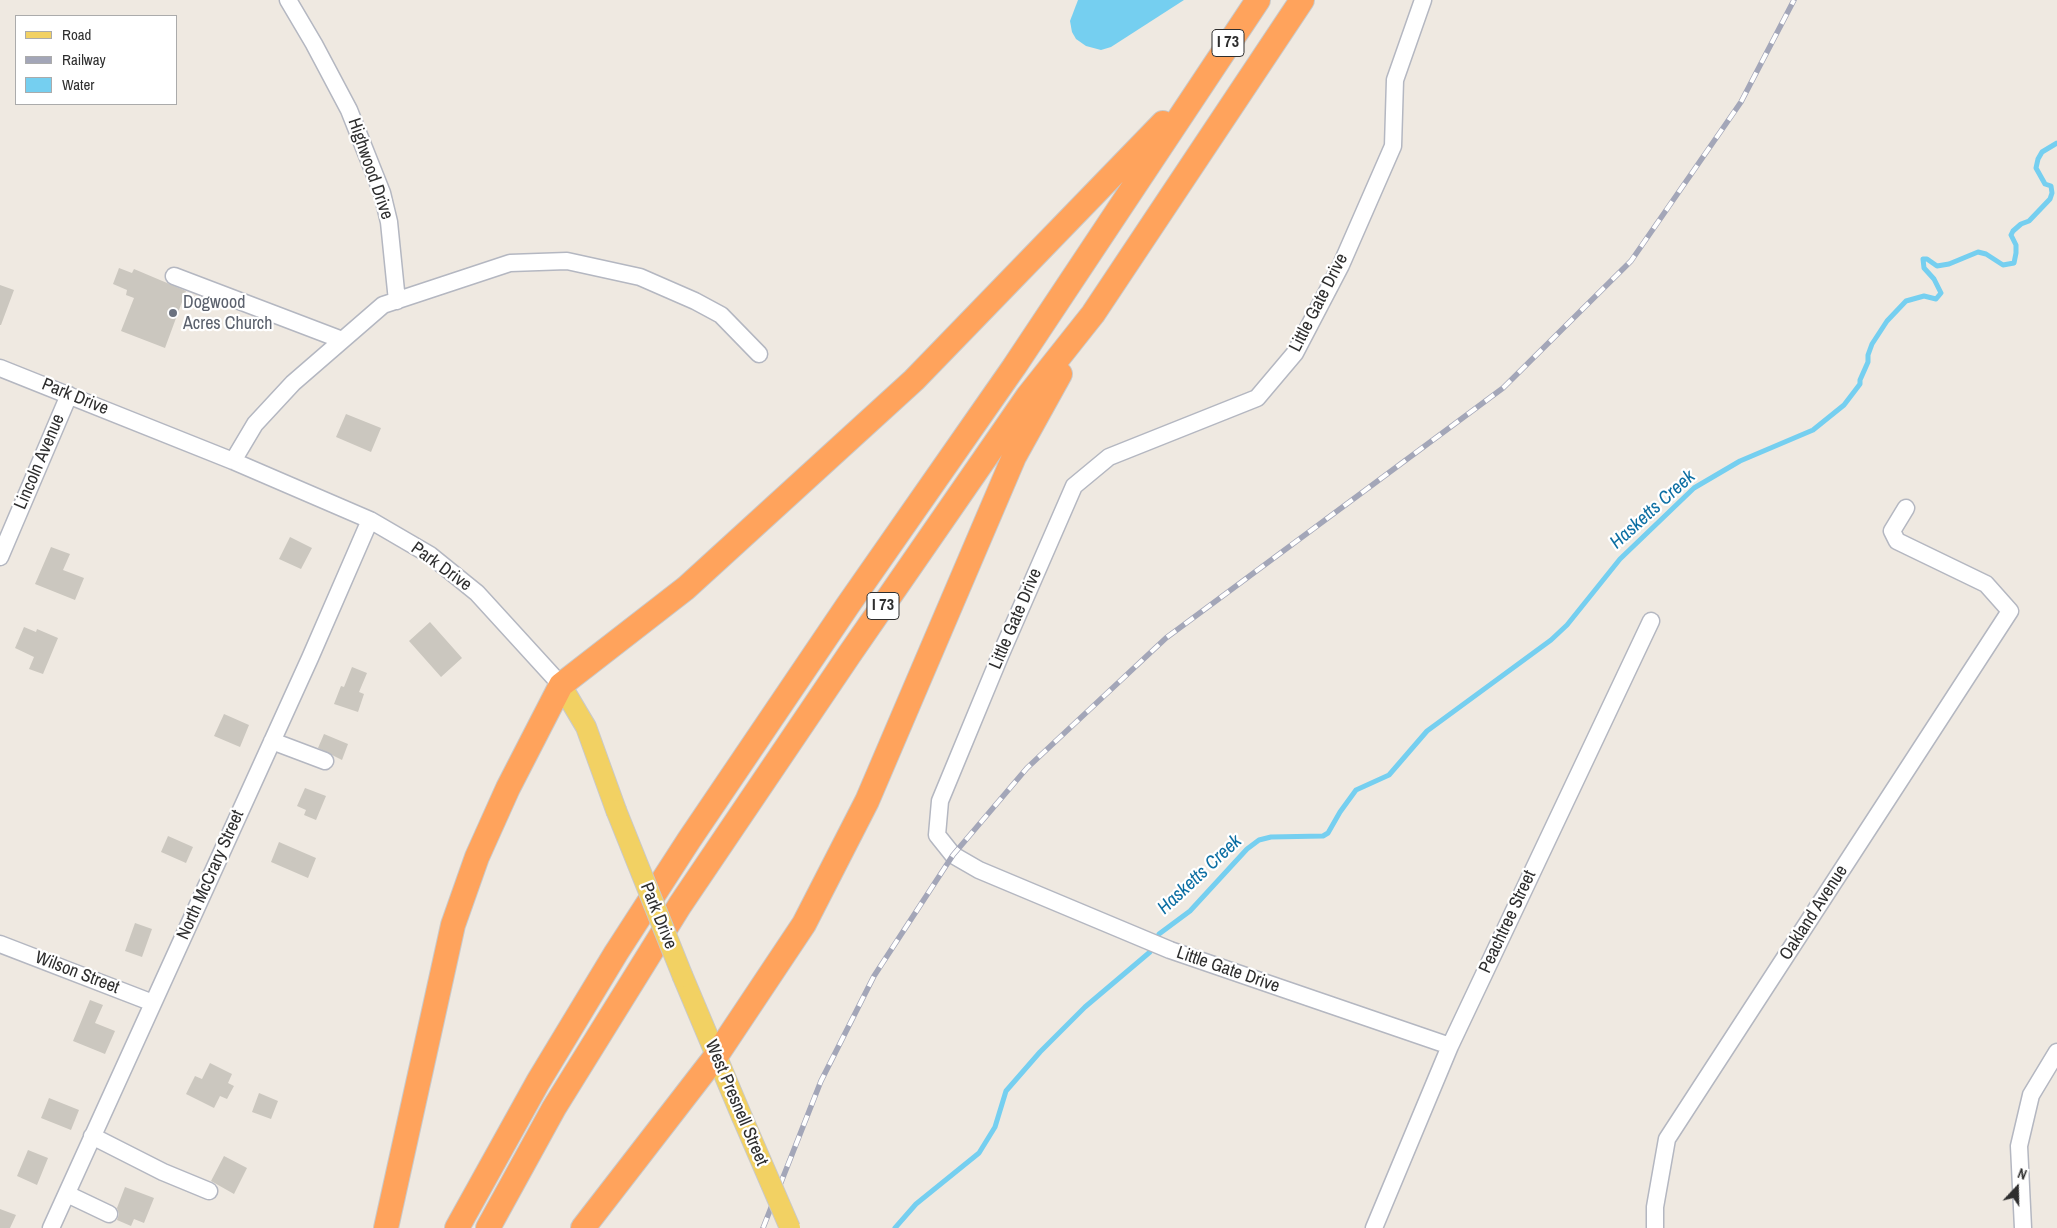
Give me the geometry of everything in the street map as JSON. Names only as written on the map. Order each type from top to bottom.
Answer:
[{"type":"highway","name":"I 73","points":[[457,1228],[538,1082],[616,953],[689,840],[848,605],[1090,255],[1199,86],[1258,0]]},
{"type":"highway","name":"I 73","points":[[488,1228],[554,1108],[686,897],[849,655],[1028,396],[1093,314],[1302,0]]},
{"type":"highway","points":[[386,1228],[453,925],[477,857],[508,788],[561,685],[686,588],[914,380],[1199,86]]},
{"type":"highway","points":[[583,1228],[716,1056],[804,924],[868,801],[1014,457],[1093,314]]},
{"type":"main road","name":"Park Drive","points":[[561,685],[586,727],[616,810],[683,977]]},
{"type":"main road","name":"West Presnell Street","points":[[683,977],[790,1228]]},
{"type":"street","name":"Highwood Drive","points":[[288,0],[349,110],[379,184],[389,222],[397,302]]},
{"type":"street","name":"Little Gate Drive","points":[[1423,0],[1395,80],[1393,146],[1340,265],[1295,353],[1257,398],[1109,457],[1074,486],[1000,656],[940,801],[937,834],[953,855],[979,870],[1170,950],[1450,1046]]},
{"type":"street","points":[[233,461],[255,424],[293,383],[383,305],[397,302],[510,263],[568,261],[640,277],[695,301],[721,316],[759,354]]},
{"type":"street","points":[[174,276],[342,340]]},
{"type":"street","name":"Park Drive","points":[[0,368],[233,461],[370,520],[430,555],[478,593],[561,685]]},
{"type":"street","name":"Lincoln Avenue","points":[[0,557],[69,395]]},
{"type":"street","name":"Oakland Avenue","points":[[1655,1228],[1655,1207],[1667,1140],[2010,611],[1986,584],[1897,541],[1892,531],[1906,508]]},
{"type":"street","name":"North McCrary Street","points":[[51,1228],[370,520]]},
{"type":"street","name":"Peachtree Street","points":[[1374,1228],[1450,1046],[1651,621]]},
{"type":"street","points":[[272,741],[325,761]]},
{"type":"street","name":"Wilson Street","points":[[0,944],[153,1003]]},
{"type":"street","points":[[2024,1228],[2019,1146],[2031,1095],[2057,1052]]},
{"type":"street","points":[[92,1136],[163,1172],[209,1191]]},
{"type":"street","points":[[67,1194],[109,1214]]},
{"type":"water","points":[[1078,0],[1184,0],[1111,47],[1101,50],[1086,46],[1076,39],[1072,32],[1070,21]]},
{"type":"building","points":[[119,268],[132,273],[134,269],[186,291],[165,348],[121,331],[134,298],[126,295],[127,290],[113,284]]},
{"type":"building","points":[[0,285],[14,290],[1,325],[0,325]]},
{"type":"building","points":[[346,414],[381,428],[371,452],[336,437]]},
{"type":"building","points":[[290,537],[312,548],[301,569],[279,559]]},
{"type":"building","points":[[51,547],[70,554],[63,570],[84,578],[75,600],[35,584]]},
{"type":"building","points":[[430,622],[462,658],[441,677],[409,641]]},
{"type":"building","points":[[24,627],[36,632],[37,629],[58,638],[43,674],[29,669],[34,657],[15,648]]},
{"type":"building","points":[[352,667],[367,673],[359,692],[364,694],[358,712],[334,704],[341,686],[344,687]]},
{"type":"building","points":[[224,714],[249,725],[240,747],[214,736]]},
{"type":"building","points":[[324,734],[348,744],[342,760],[318,748]]},
{"type":"building","points":[[305,788],[326,796],[316,820],[304,815],[306,810],[297,806]]},
{"type":"building","points":[[168,836],[193,847],[186,863],[161,852]]},
{"type":"building","points":[[279,842],[316,858],[308,878],[271,862]]},
{"type":"building","points":[[135,923],[152,929],[142,957],[125,951]]},
{"type":"building","points":[[90,1000],[103,1005],[95,1023],[115,1031],[105,1054],[73,1041]]},
{"type":"building","points":[[210,1063],[232,1074],[228,1083],[234,1086],[227,1099],[220,1096],[214,1108],[186,1094],[195,1076],[202,1079]]},
{"type":"building","points":[[259,1093],[278,1101],[271,1119],[252,1112]]},
{"type":"building","points":[[49,1098],[79,1110],[71,1130],[41,1118]]},
{"type":"building","points":[[28,1150],[48,1158],[37,1185],[17,1176]]},
{"type":"building","points":[[224,1156],[247,1168],[234,1194],[211,1181]]},
{"type":"building","points":[[125,1187],[154,1198],[144,1223],[134,1219],[131,1226],[117,1220],[119,1214],[117,1208]]},
{"type":"building","points":[[0,1209],[16,1215],[10,1228],[0,1228]]},
{"type":"waterway","name":"Hasketts Creek","points":[[1159,934],[1190,911],[1247,849],[1259,840],[1271,837],[1323,836],[1328,833],[1356,790],[1389,775],[1427,731],[1551,640],[1567,625],[1620,559],[1694,488],[1740,461],[1813,430],[1844,405],[1860,384],[1872,344],[1887,321],[1906,301],[1924,296],[1936,299],[1941,293],[1934,279],[1924,268],[1923,259],[1927,259],[1937,266],[1949,264],[1978,252],[1986,254],[2003,265],[2014,263],[2016,245],[2011,235],[2013,231],[2021,224],[2029,221],[2050,199],[2052,193],[2051,186],[2045,184],[2036,168],[2038,159],[2042,152],[2057,143]]},
{"type":"waterway","name":"Hasketts Creek","points":[[895,1228],[916,1204],[979,1153],[995,1127],[1006,1091],[1040,1052],[1085,1007],[1150,952]]},
{"type":"railway","points":[[763,1228],[821,1081],[874,976],[953,855],[1027,768],[1166,638],[1503,388],[1631,261],[1741,102],[1794,0]]},
{"type":"place","name":"Dogwood Acres Church","points":[[173,313]]}]
